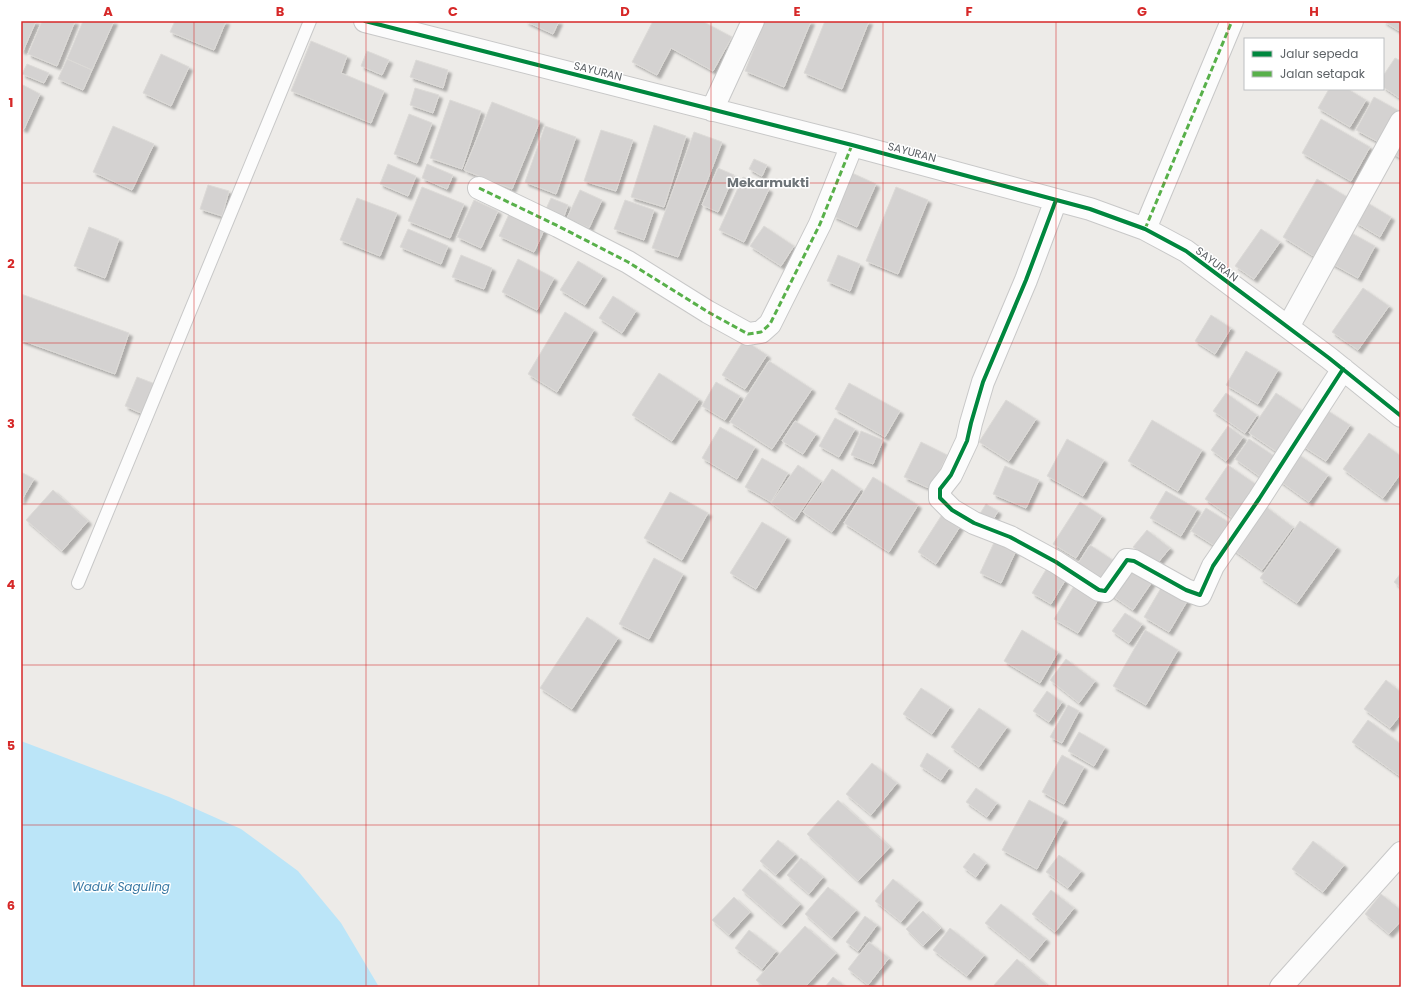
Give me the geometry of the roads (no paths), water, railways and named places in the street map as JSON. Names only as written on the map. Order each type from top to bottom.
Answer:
[{"type":"street","name":"SAYURAN","points":[[365,21],[852,145],[1056,200],[1146,229],[1186,251],[1343,369],[1401,416]]},
{"type":"street","points":[[712,110],[753,21]]},
{"type":"street","points":[[1146,229],[1232,21]]},
{"type":"street","points":[[1288,327],[1401,122]]},
{"type":"street","points":[[479,188],[628,262],[708,312],[748,334],[761,332],[770,324],[820,224],[852,145]]},
{"type":"street","points":[[1056,200],[1026,280],[983,382],[967,441],[951,475],[940,489],[940,498],[952,510],[974,523],[1017,541],[1056,562],[1099,590],[1105,591],[1127,560],[1134,561],[1186,590],[1200,595],[1212,566],[1259,499],[1343,369]]},
{"type":"street","points":[[1281,987],[1401,853]]},
{"type":"lane","points":[[78,583],[310,21]]},
{"type":"water","name":"Waduk Saguling","points":[[21,741],[169,797],[241,829],[298,871],[341,923],[379,987],[21,987]]},
{"type":"district","name":"Mekarmukti","points":[[768,182]]}]
